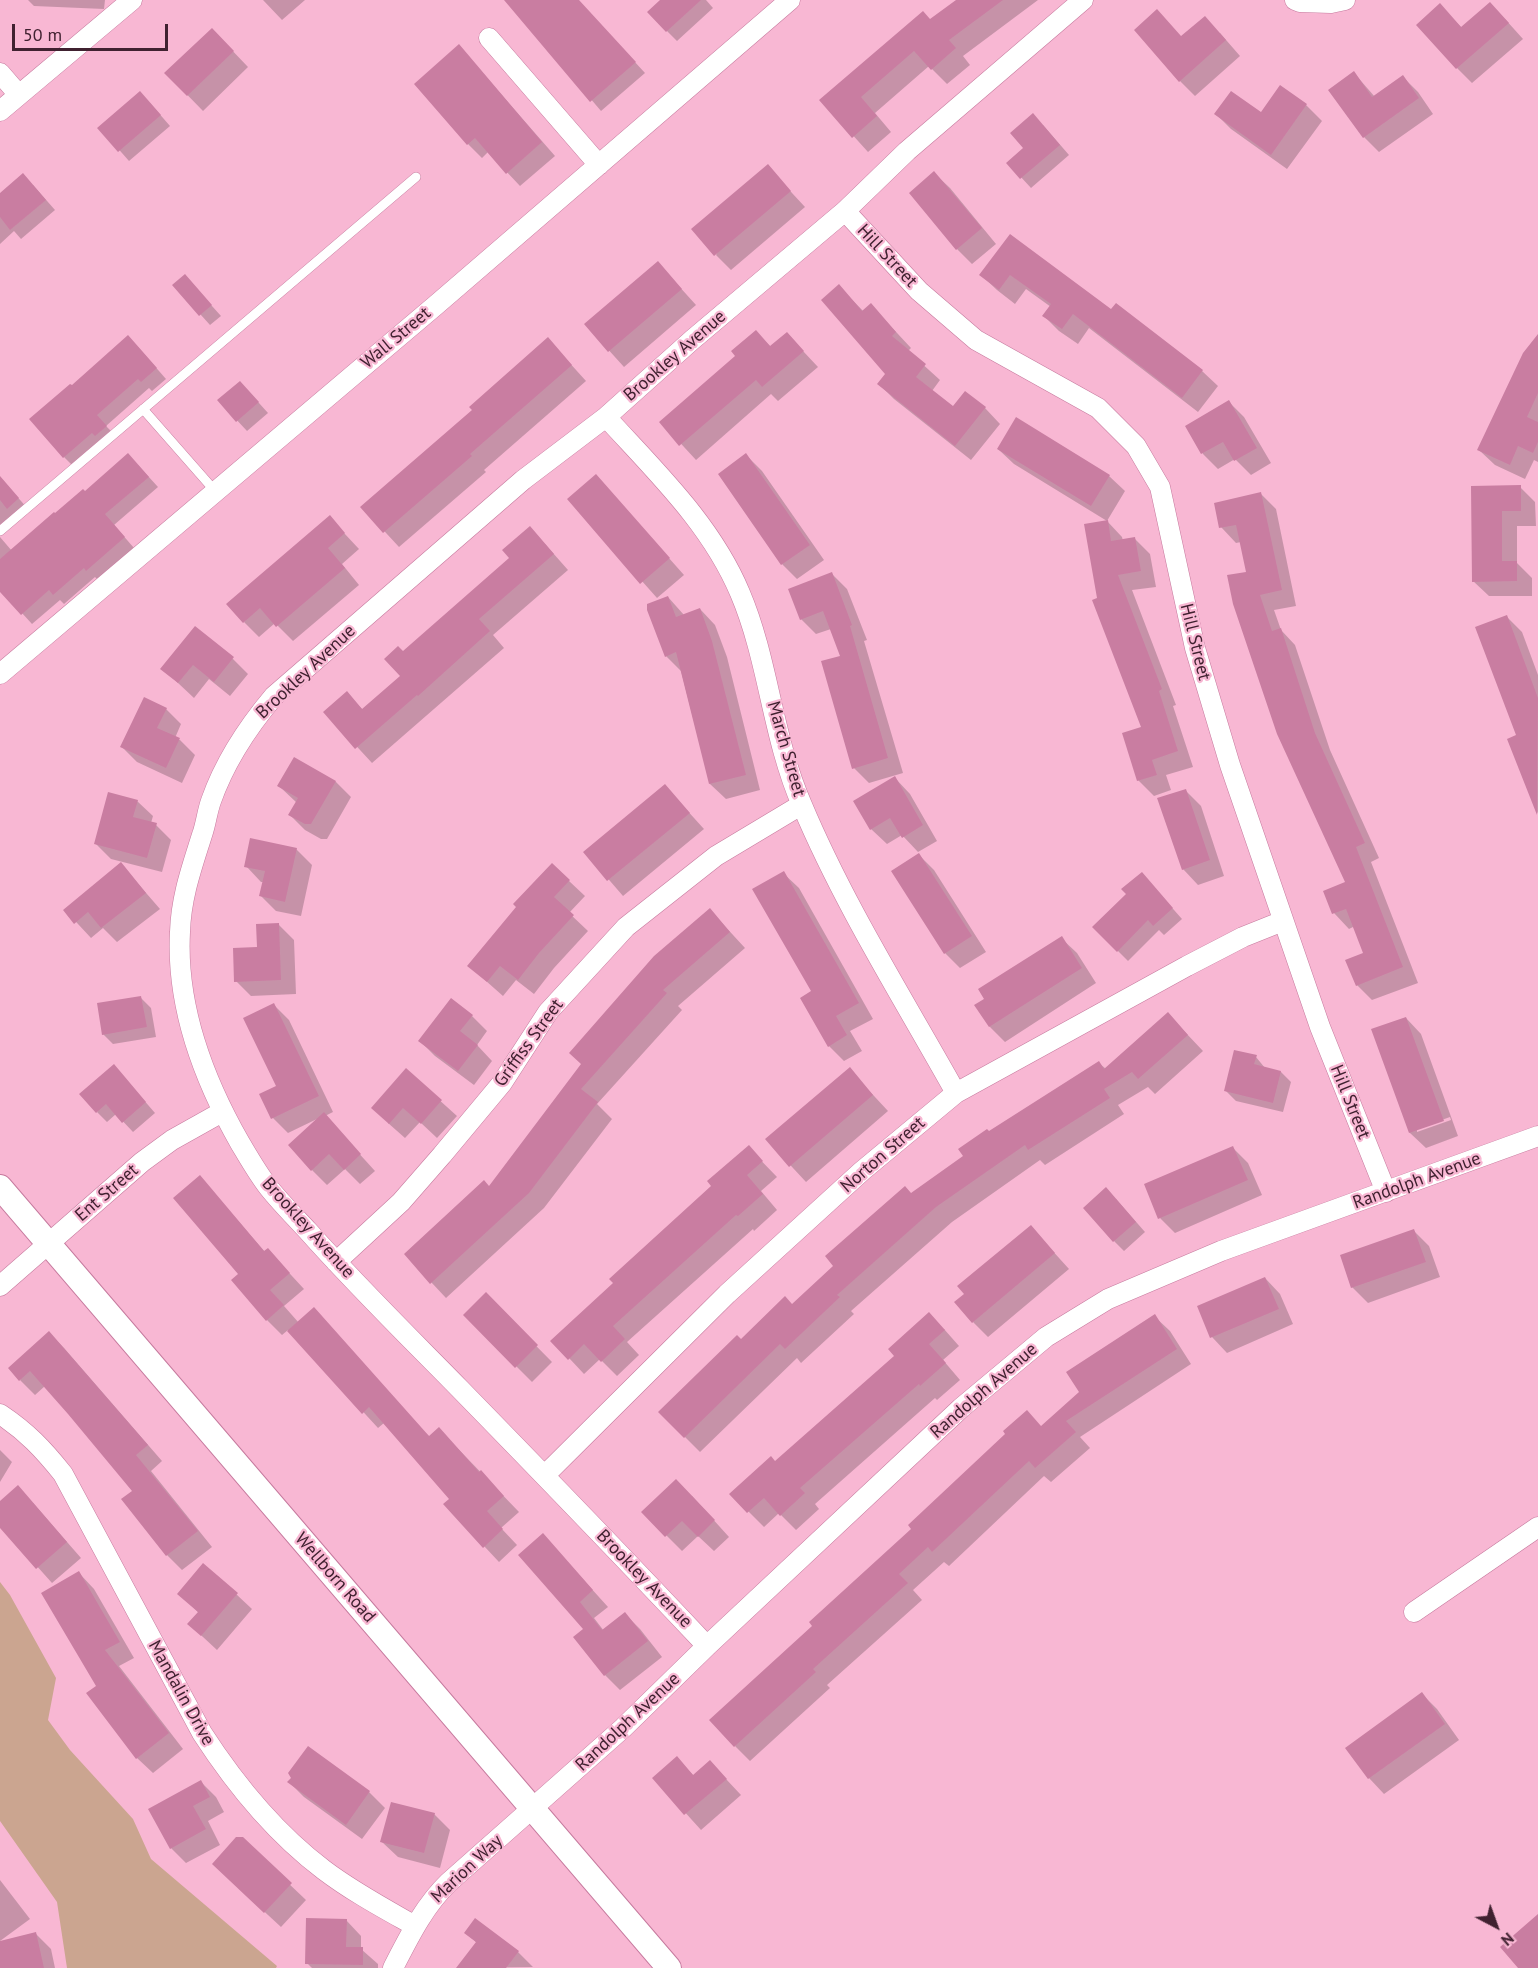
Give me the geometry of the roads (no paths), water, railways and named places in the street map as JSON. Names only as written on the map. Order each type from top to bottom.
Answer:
[{"type":"street","points":[[0,111],[132,0]]},
{"type":"street","name":"Wall Street","points":[[0,674],[436,305],[790,0]]},
{"type":"street","name":"Brookley Avenue","points":[[707,1646],[545,1475],[336,1262],[268,1187],[222,1112],[190,1024],[183,994],[180,963],[183,900],[210,803],[222,774],[236,746],[274,696],[523,480],[606,417],[692,340],[844,211],[907,151],[1083,0]]},
{"type":"street","points":[[1295,0],[1331,3],[1345,0]]},
{"type":"street","points":[[489,38],[599,165]]},
{"type":"street","points":[[0,73],[19,95]]},
{"type":"street","name":"Hill Street","points":[[844,211],[919,291],[976,340],[1098,408],[1136,446],[1160,487],[1195,648],[1230,765],[1320,1027],[1386,1192]]},
{"type":"street","name":"March Street","points":[[606,417],[690,509],[722,554],[740,593],[754,634],[786,764],[801,805],[852,908],[956,1093]]},
{"type":"street","name":"Griffiss Street","points":[[336,1262],[401,1202],[442,1155],[502,1083],[548,1012],[626,927],[716,856],[801,805]]},
{"type":"street","name":"Norton Street","points":[[545,1475],[727,1294],[862,1171],[956,1093],[1187,966],[1243,937],[1283,921]]},
{"type":"street","name":"Ent Street","points":[[0,1286],[142,1162],[172,1140],[222,1112]]},
{"type":"street","name":"Randolph Avenue","points":[[533,1809],[623,1728],[961,1408],[1046,1337],[1119,1295],[1221,1251],[1538,1136]]},
{"type":"street","name":"Wellborn Road","points":[[0,1187],[669,1968]]},
{"type":"street","name":"Mandalin Drive","points":[[0,1414],[26,1432],[63,1474],[202,1732],[223,1765],[247,1796],[296,1847],[325,1871],[415,1926]]},
{"type":"street","points":[[1414,1612],[1538,1527]]},
{"type":"street","name":"Marion Way","points":[[393,1968],[434,1896],[533,1809]]},
{"type":"lane","points":[[0,531],[416,177]]},
{"type":"lane","points":[[143,409],[215,491]]}]
